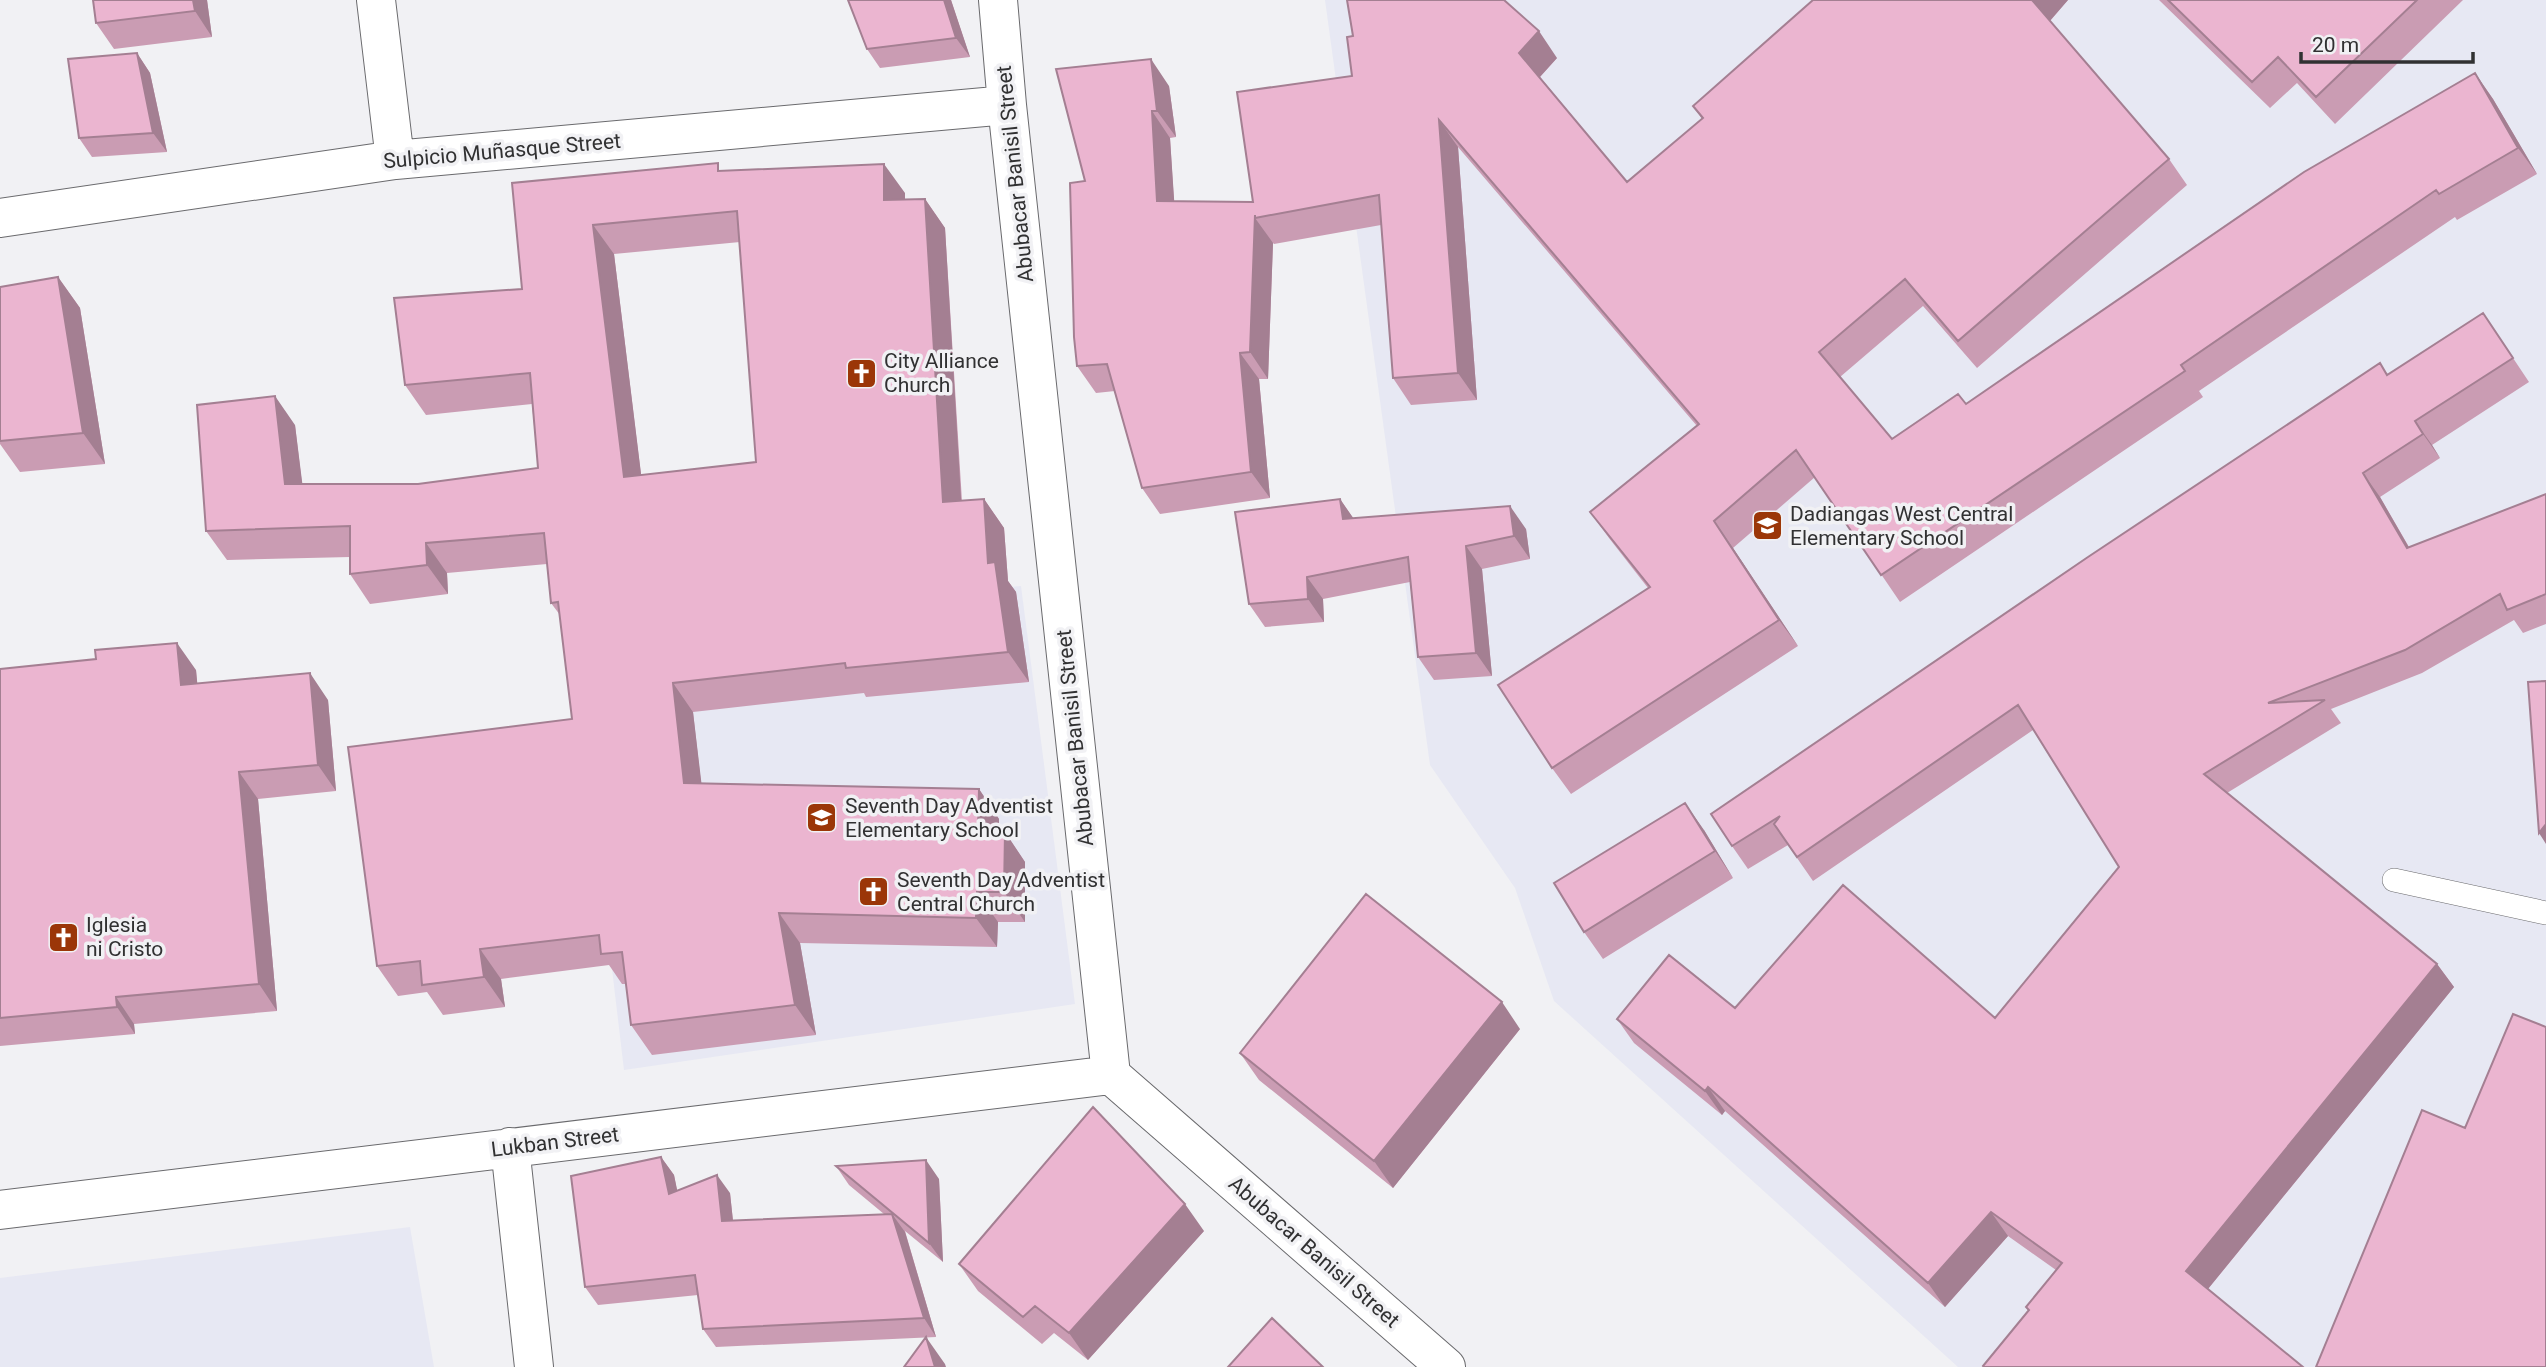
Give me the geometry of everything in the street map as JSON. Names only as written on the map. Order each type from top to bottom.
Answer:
[{"type":"street","points":[[376,0],[395,160]]},
{"type":"street","name":"Abubacar Banisil Street","points":[[998,0],[1111,1075],[1446,1367]]},
{"type":"street","name":"Sulpicio Muñasque Street","points":[[0,218],[395,160],[1007,105]]},
{"type":"street","name":"Lukban Street","points":[[0,1210],[1111,1075]]},
{"type":"street","points":[[510,1147],[534,1367]]},
{"type":"lane","points":[[2394,880],[2546,913]]},
{"type":"shaded area","points":[[1325,0],[2546,0],[2546,1367],[1958,1367],[1554,1001],[1515,888],[1430,765]]},
{"type":"shaded area","name":"Seventh Day Adventist Elementary School","points":[[1021,586],[1075,1004],[624,1070],[572,632]]},
{"type":"shaded area","points":[[410,1227],[434,1367],[0,1367],[0,1278]]},
{"type":"building","points":[[93,0],[193,0],[195,11],[96,23]]},
{"type":"building","points":[[848,0],[944,0],[956,38],[867,49]]},
{"type":"building","points":[[1347,0],[1504,0],[1539,31],[1519,53],[1627,182],[1703,118],[1693,106],[1813,0],[2032,0],[2169,159],[1958,341],[1905,279],[1819,352],[1892,439],[1958,394],[1966,404],[2304,172],[2475,73],[2518,148],[2439,194],[2436,190],[2181,365],[2185,371],[1881,575],[1796,450],[1714,521],[1779,620],[1552,768],[1498,685],[1650,587],[1590,512],[1699,424],[1439,120],[1458,373],[1393,378],[1379,195],[1255,218],[1255,215],[1250,352],[1240,353],[1251,472],[1142,488],[1107,364],[1077,366],[1070,183],[1085,181],[1056,69],[1151,59],[1157,111],[1152,111],[1157,201],[1253,202],[1237,92],[1352,76],[1347,37],[1353,36]]},
{"type":"building","points":[[2168,0],[2417,0],[2316,97],[2278,57],[2252,82]]},
{"type":"building","points":[[137,53],[153,133],[79,138],[68,59]]},
{"type":"building","points":[[718,163],[718,171],[884,164],[884,200],[925,199],[943,502],[984,499],[988,563],[995,562],[1008,652],[846,668],[845,663],[673,683],[684,783],[979,789],[978,832],[1005,832],[1004,892],[977,892],[976,918],[779,913],[795,1005],[631,1025],[622,952],[601,954],[599,935],[480,949],[484,977],[422,985],[420,961],[377,966],[348,747],[572,719],[558,602],[551,603],[544,533],[426,543],[427,565],[350,574],[350,526],[206,531],[197,405],[275,396],[285,484],[418,484],[538,468],[530,373],[405,385],[394,298],[522,289],[512,183]],"holes":[[[737,211],[756,462],[624,477],[593,225]]]},
{"type":"building","points":[[58,277],[83,433],[0,441],[0,287]]},
{"type":"building","points":[[2483,313],[2513,358],[2415,421],[2423,434],[2363,473],[2407,548],[2546,494],[2546,594],[2507,610],[2500,594],[2405,650],[2268,703],[2325,700],[2204,774],[2437,964],[2186,1271],[2303,1367],[1984,1367],[2029,1310],[2026,1307],[2062,1263],[1991,1212],[1928,1283],[1708,1087],[1705,1091],[1617,1019],[1669,955],[1735,1008],[1843,885],[1995,1018],[2119,867],[2018,705],[1797,857],[1774,824],[1780,816],[1732,846],[1711,814],[2088,557],[2380,363],[2387,375]]},
{"type":"building","points":[[1340,499],[1343,519],[1510,506],[1514,536],[1466,546],[1476,653],[1418,657],[1408,557],[1307,577],[1308,599],[1249,604],[1235,512]]},
{"type":"building","points":[[177,643],[181,685],[310,673],[318,765],[239,772],[259,984],[116,997],[117,1007],[0,1018],[0,669],[96,659],[95,650]]},
{"type":"building","points":[[2546,681],[2546,824],[2539,833],[2528,682]]},
{"type":"building","points":[[1685,803],[1715,851],[1584,932],[1554,883]]},
{"type":"building","points":[[1366,894],[1502,1002],[1374,1161],[1240,1053]]},
{"type":"building","points":[[2513,1014],[2546,1027],[2546,1367],[2316,1367],[2422,1110],[2465,1128]]},
{"type":"building","points":[[1093,1107],[1185,1204],[1069,1333],[1035,1306],[1023,1317],[959,1264]]},
{"type":"building","points":[[661,1157],[669,1194],[717,1175],[722,1221],[892,1214],[924,1318],[703,1329],[695,1275],[585,1287],[571,1176]]},
{"type":"building","points":[[926,1160],[929,1243],[836,1166]]},
{"type":"building","points":[[1272,1318],[1323,1367],[1228,1367]]},
{"type":"building","points":[[926,1337],[935,1367],[904,1367]]},
{"type":"place","name":"City Alliance Church","points":[[861,373]]},
{"type":"place","name":"Dadiangas West Central Elementary School","points":[[1767,526]]},
{"type":"place","name":"Seventh Day Adventist Elementary School","points":[[822,818]]},
{"type":"place","name":"Seventh Day Adventist Central Church","points":[[874,892]]},
{"type":"place","name":"Iglesia ni Cristo","points":[[63,937]]}]
